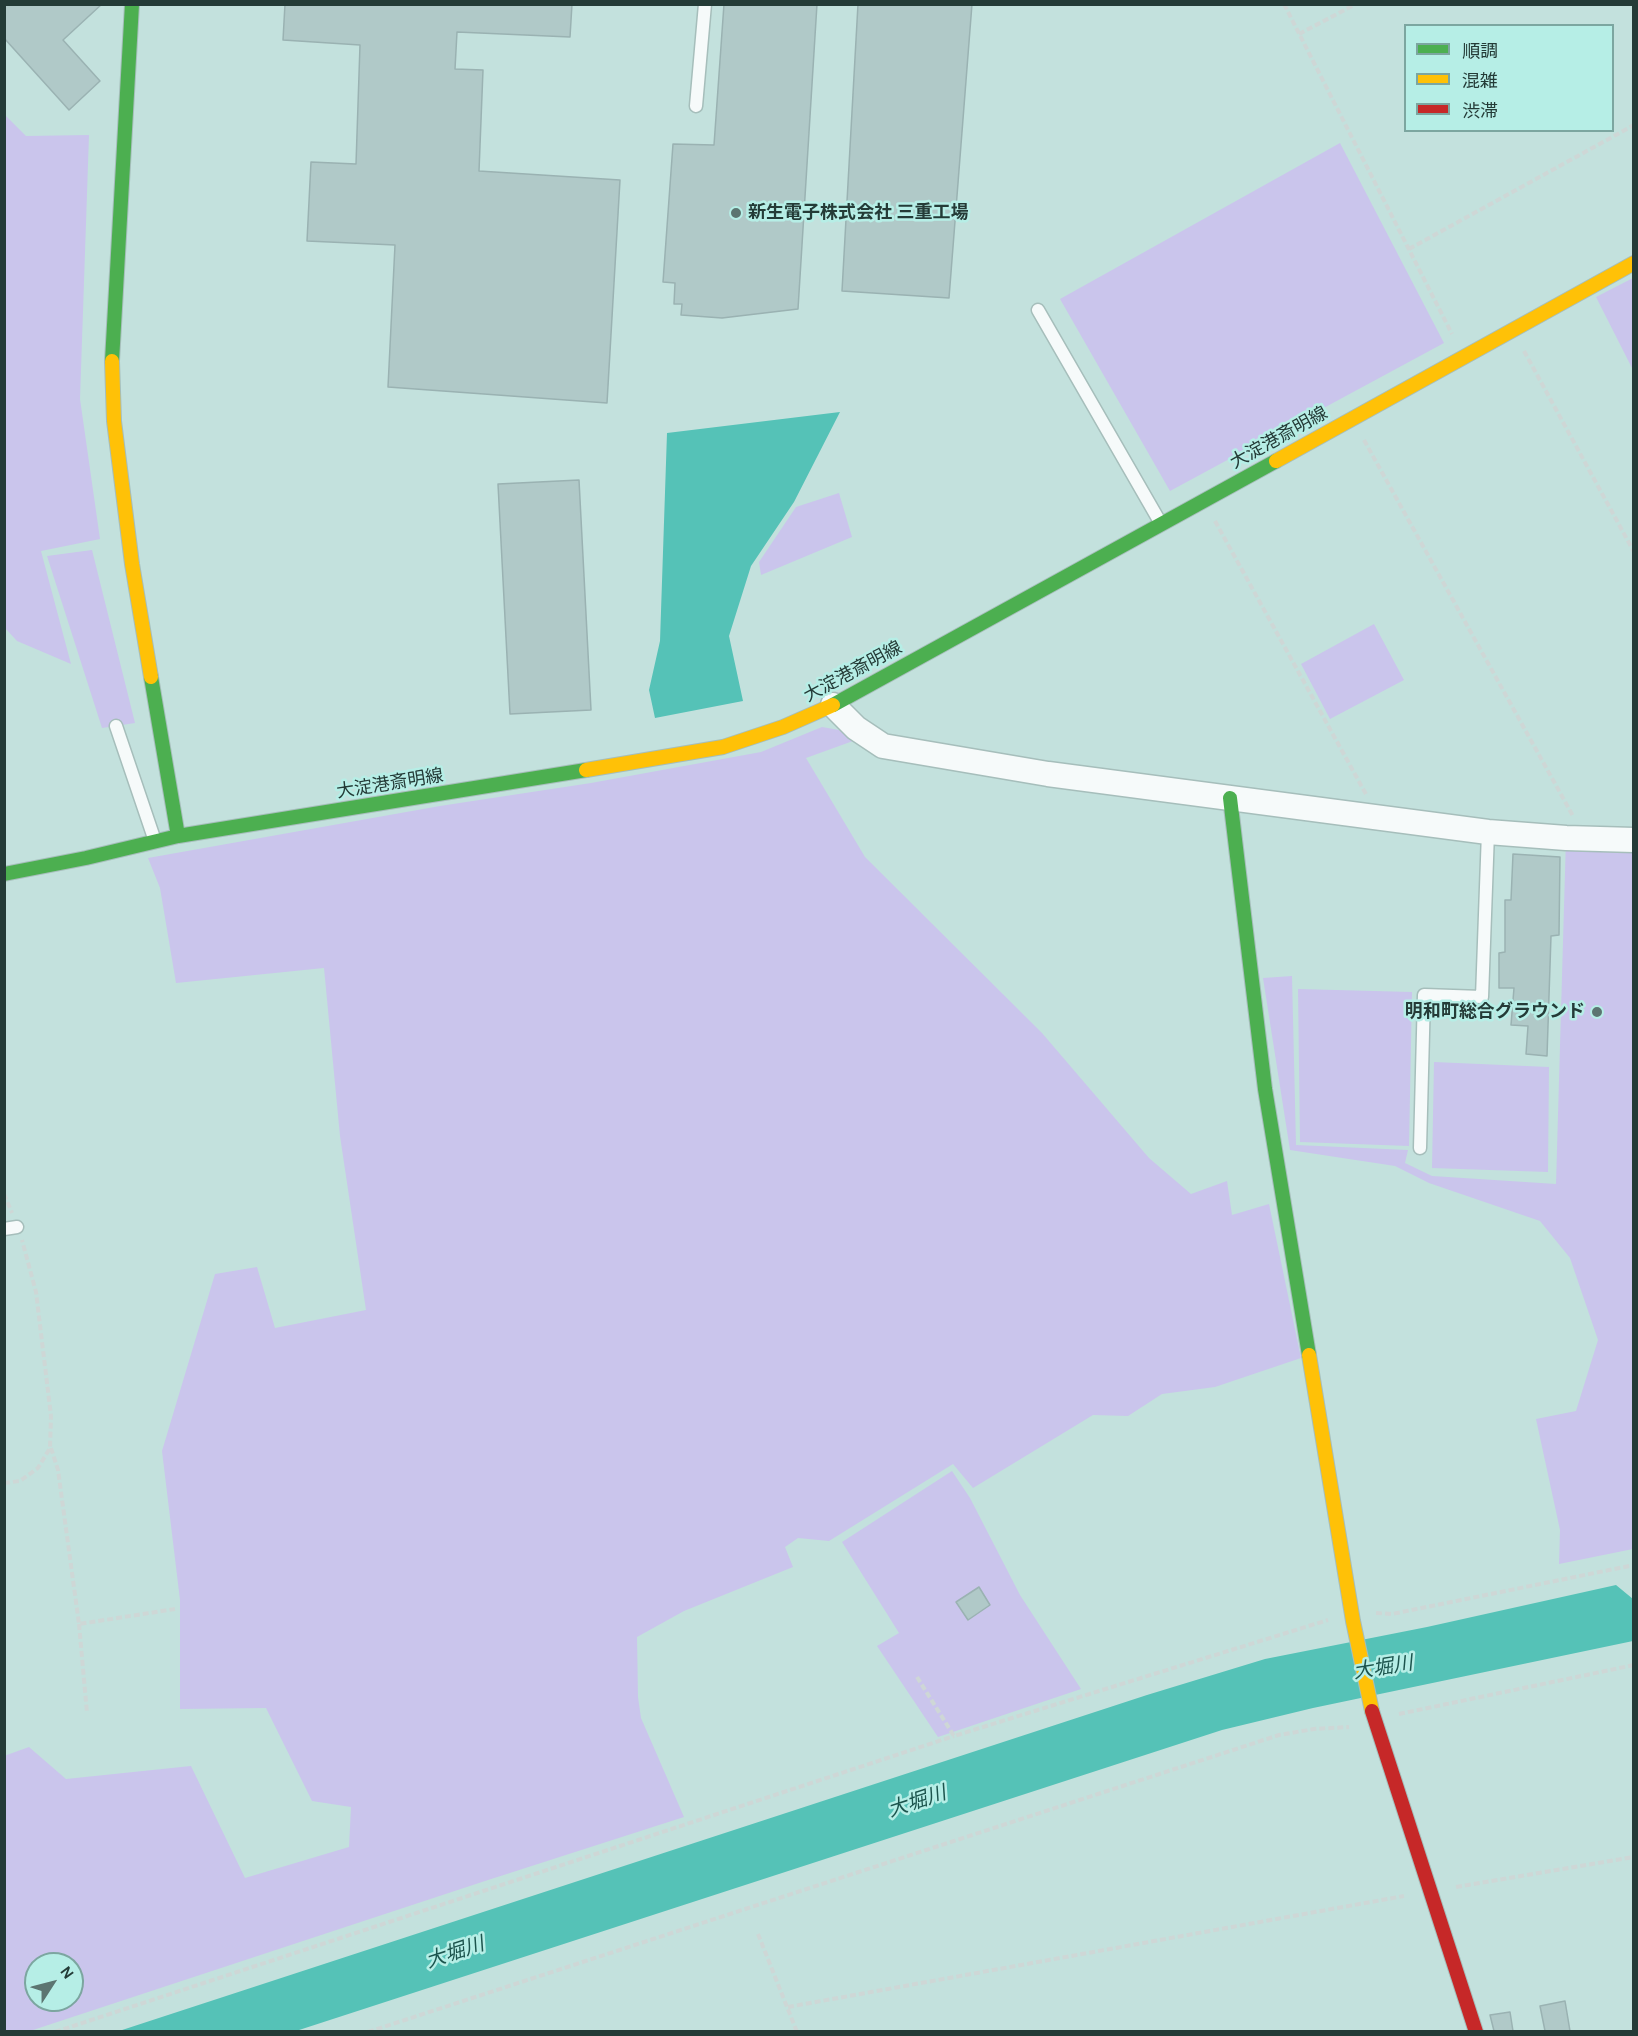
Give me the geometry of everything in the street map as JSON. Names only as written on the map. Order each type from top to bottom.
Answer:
[{"type":"street","points":[[132,4],[112,347],[114,421],[132,564],[178,836]]},
{"type":"street","name":"大淀港斎明線","points":[[4,874],[86,858],[178,836],[723,747],[783,727],[833,705],[1634,263]]},
{"type":"street","points":[[833,705],[856,728],[883,746],[1048,774],[1488,832],[1634,840]]},
{"type":"street","points":[[1230,798],[1265,1089],[1352,1616],[1374,1721],[1476,2031]]},
{"type":"lane","points":[[696,106],[705,4]]},
{"type":"lane","points":[[1038,310],[1161,524]]},
{"type":"lane","points":[[116,726],[155,842]]},
{"type":"lane","points":[[1420,1148],[1424,995],[1482,997],[1488,832]]},
{"type":"lane","points":[[4,1229],[17,1227]]},
{"type":"path","points":[[1284,4],[1463,356]]},
{"type":"path","points":[[1299,34],[1356,4]]},
{"type":"path","points":[[1409,249],[1634,125]]},
{"type":"path","points":[[1512,329],[1634,552]]},
{"type":"path","points":[[1352,418],[1585,839]]},
{"type":"path","points":[[1204,500],[1379,817]]},
{"type":"path","points":[[5,1198],[24,1242],[36,1292],[51,1416],[50,1448],[58,1470],[79,1624],[87,1713]]},
{"type":"path","points":[[4,1483],[20,1481],[38,1468],[50,1448]]},
{"type":"path","points":[[55,2031],[954,1736],[1313,1625],[1352,1616],[1392,1614],[1634,1565]]},
{"type":"path","points":[[79,1624],[176,1610]]},
{"type":"path","points":[[368,2031],[1279,1735],[1374,1721],[1634,1665]]},
{"type":"path","points":[[917,1677],[954,1736]]},
{"type":"path","points":[[788,2007],[1634,1857]]},
{"type":"path","points":[[758,1934],[797,2031]]},
{"type":"shaded area","points":[[5,115],[26,136],[89,135],[80,399],[100,539],[41,551],[71,664],[17,641],[5,628]]},
{"type":"shaded area","points":[[1340,143],[1444,343],[1170,491],[1060,299]]},
{"type":"shaded area","points":[[1633,278],[1633,370],[1596,297]]},
{"type":"shaded area","points":[[839,493],[852,537],[761,575],[759,562],[796,507]]},
{"type":"shaded area","points":[[92,550],[135,723],[102,728],[47,556]]},
{"type":"shaded area","points":[[1374,624],[1404,680],[1330,719],[1301,664]]},
{"type":"shaded area","points":[[822,727],[839,730],[853,741],[806,758],[865,857],[1042,1033],[1149,1158],[1191,1194],[1227,1181],[1232,1215],[1269,1204],[1301,1358],[1215,1387],[1162,1394],[1128,1416],[1093,1415],[973,1488],[953,1464],[829,1541],[798,1538],[785,1547],[793,1567],[684,1611],[637,1637],[638,1697],[641,1718],[684,1817],[30,2031],[5,2031],[4,1756],[29,1747],[66,1779],[191,1766],[245,1878],[349,1847],[351,1807],[312,1801],[266,1708],[180,1709],[180,1600],[162,1451],[215,1274],[257,1267],[275,1328],[366,1310],[340,1136],[324,968],[176,983],[160,888],[148,858],[440,806],[591,783],[761,752]]},
{"type":"shaded area","points":[[1566,838],[1633,840],[1633,1549],[1559,1564],[1560,1530],[1536,1419],[1576,1411],[1598,1340],[1570,1258],[1540,1221],[1429,1183],[1395,1166],[1290,1150],[1263,978],[1292,976],[1296,1145],[1408,1150],[1405,1163],[1432,1176],[1556,1184]]},
{"type":"shaded area","points":[[1298,989],[1412,992],[1409,1146],[1300,1142]]},
{"type":"shaded area","points":[[1434,1062],[1549,1067],[1548,1172],[1432,1168]]},
{"type":"shaded area","points":[[952,1471],[970,1498],[1020,1595],[1081,1689],[938,1737],[877,1646],[899,1633],[842,1542]]},
{"type":"water","points":[[840,412],[794,502],[751,566],[729,636],[743,701],[655,718],[649,690],[660,641],[667,433]]},
{"type":"water","name":"大堀川","points":[[1616,1585],[1633,1599],[1633,1641],[1313,1708],[1222,1730],[296,2031],[116,2032],[1147,1695],[1265,1659],[1427,1627]]},
{"type":"building","points":[[4,4],[102,4],[63,40],[100,81],[69,110],[4,38]]},
{"type":"building","points":[[285,4],[572,4],[570,37],[457,32],[455,69],[483,70],[479,171],[620,180],[607,403],[388,387],[395,245],[307,241],[311,162],[356,164],[360,45],[283,40]]},
{"type":"building","name":"新生電子株式会社 三重工場","points":[[724,4],[817,4],[798,309],[722,318],[681,315],[682,304],[674,304],[675,283],[663,282],[673,144],[714,145]]},
{"type":"building","name":"新生電子株式会社 三重工場","points":[[858,4],[972,4],[949,298],[842,291]]},
{"type":"building","points":[[579,480],[591,710],[510,714],[498,484]]},
{"type":"building","points":[[1513,854],[1560,857],[1559,935],[1551,936],[1547,1056],[1526,1054],[1528,1026],[1511,1025],[1514,988],[1499,988],[1499,953],[1505,952],[1505,900],[1511,900]]},
{"type":"building","points":[[979,1587],[990,1605],[968,1620],[956,1602]]},
{"type":"building","points":[[1565,2001],[1570,2031],[1545,2031],[1540,2006]]},
{"type":"building","points":[[1510,2012],[1513,2031],[1494,2031],[1490,2015]]},
{"type":"traffic: fast","points":[[112,361],[132,4]]},
{"type":"traffic: fast","points":[[833,705],[1276,461]]},
{"type":"traffic: fast","points":[[151,677],[178,836]]},
{"type":"traffic: fast","points":[[4,874],[86,858],[178,836],[586,770]]},
{"type":"traffic: fast","points":[[1230,798],[1265,1089],[1309,1355]]},
{"type":"traffic: slow","points":[[1276,461],[1634,263]]},
{"type":"traffic: slow","points":[[112,361],[114,421],[132,564],[151,677]]},
{"type":"traffic: slow","points":[[586,770],[723,747],[783,727],[833,705]]},
{"type":"traffic: slow","points":[[1309,1355],[1353,1621],[1372,1711]]},
{"type":"traffic: jam","points":[[1372,1711],[1476,2032]]},
{"type":"place","name":"新生電子株式会社 三重工場","points":[[736,213]]},
{"type":"place","name":"明和町総合グラウンド","points":[[1597,1012]]}]
